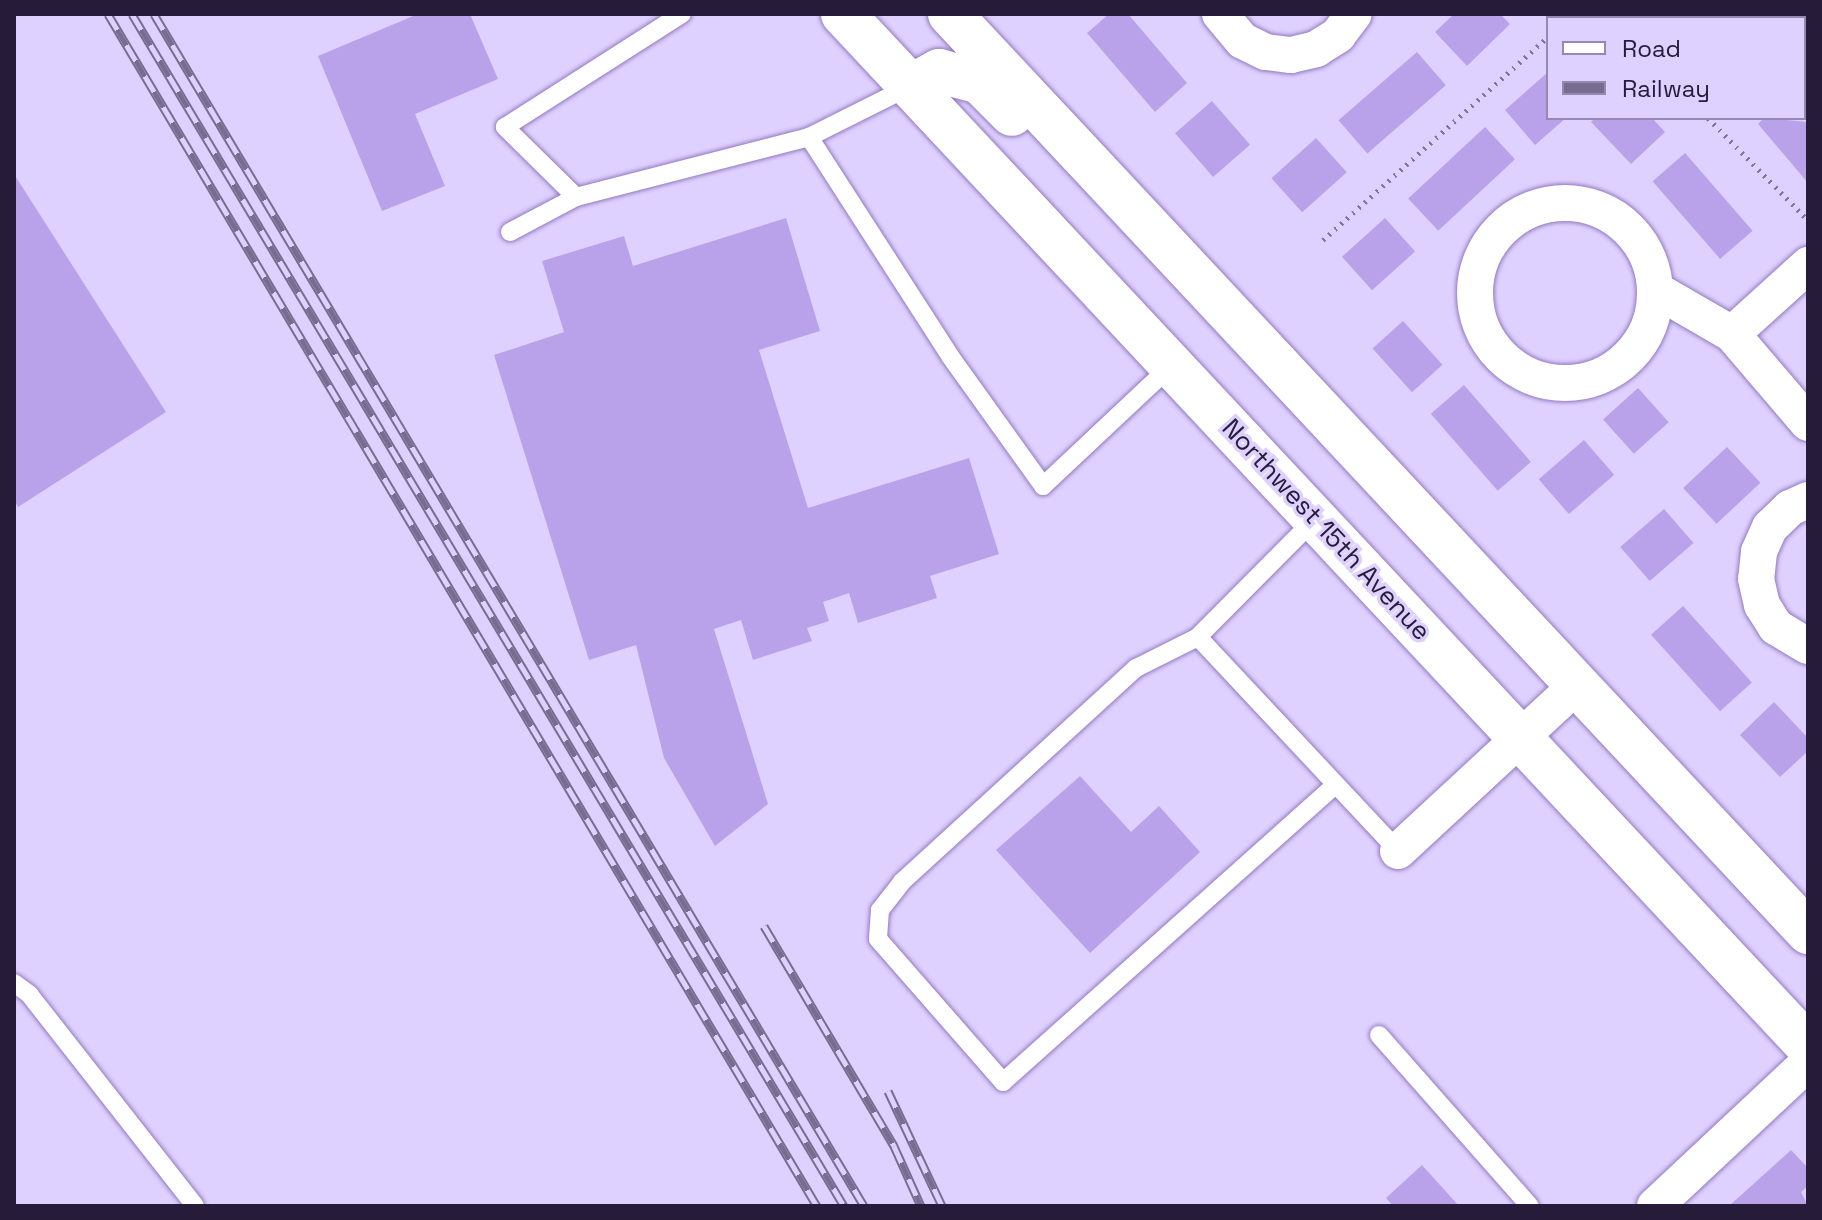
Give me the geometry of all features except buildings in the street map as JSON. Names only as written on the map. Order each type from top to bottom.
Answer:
[{"type":"street","name":"Northwest 15th Avenue","points":[[843,14],[1808,1046]]},
{"type":"street","points":[[950,14],[1808,932]]},
{"type":"street","points":[[1220,14],[1243,41],[1266,52],[1291,55],[1316,49],[1338,35],[1354,14]]},
{"type":"street","points":[[912,86],[939,71],[980,82],[1129,232],[1163,243]]},
{"type":"street","points":[[1656,290],[1652,317],[1626,361],[1598,377],[1567,384],[1528,376],[1502,358],[1483,333],[1475,304],[1480,264],[1501,230],[1526,211],[1559,203],[1608,213],[1633,233],[1650,259],[1656,290],[1732,334],[1808,423]]},
{"type":"street","points":[[1732,334],[1808,265]]},
{"type":"street","points":[[1808,500],[1790,508],[1770,527],[1759,552],[1756,579],[1762,605],[1776,627],[1808,646]]},
{"type":"street","points":[[1398,851],[1576,686]]},
{"type":"street","points":[[1655,1206],[1808,1063]]},
{"type":"lane","points":[[576,197],[505,127],[682,14]]},
{"type":"lane","points":[[510,232],[576,197],[809,137],[912,86]]},
{"type":"lane","points":[[809,137],[950,356],[1043,486],[1172,365]]},
{"type":"lane","points":[[1315,519],[1198,637],[1136,668],[902,882],[880,910],[878,939],[1003,1082],[1335,785]]},
{"type":"lane","points":[[1198,637],[1398,851]]},
{"type":"lane","points":[[14,983],[29,994],[195,1206]]},
{"type":"lane","points":[[1379,1035],[1530,1206]]},
{"type":"path","points":[[1323,240],[1546,39]]},
{"type":"path","points":[[1710,120],[1808,220]]},
{"type":"railway","points":[[108,14],[817,1206]]},
{"type":"railway","points":[[132,14],[844,1206]]},
{"type":"railway","points":[[154,14],[864,1206]]},
{"type":"railway","points":[[764,926],[894,1146],[921,1206]]},
{"type":"railway","points":[[888,1091],[942,1206]]}]
